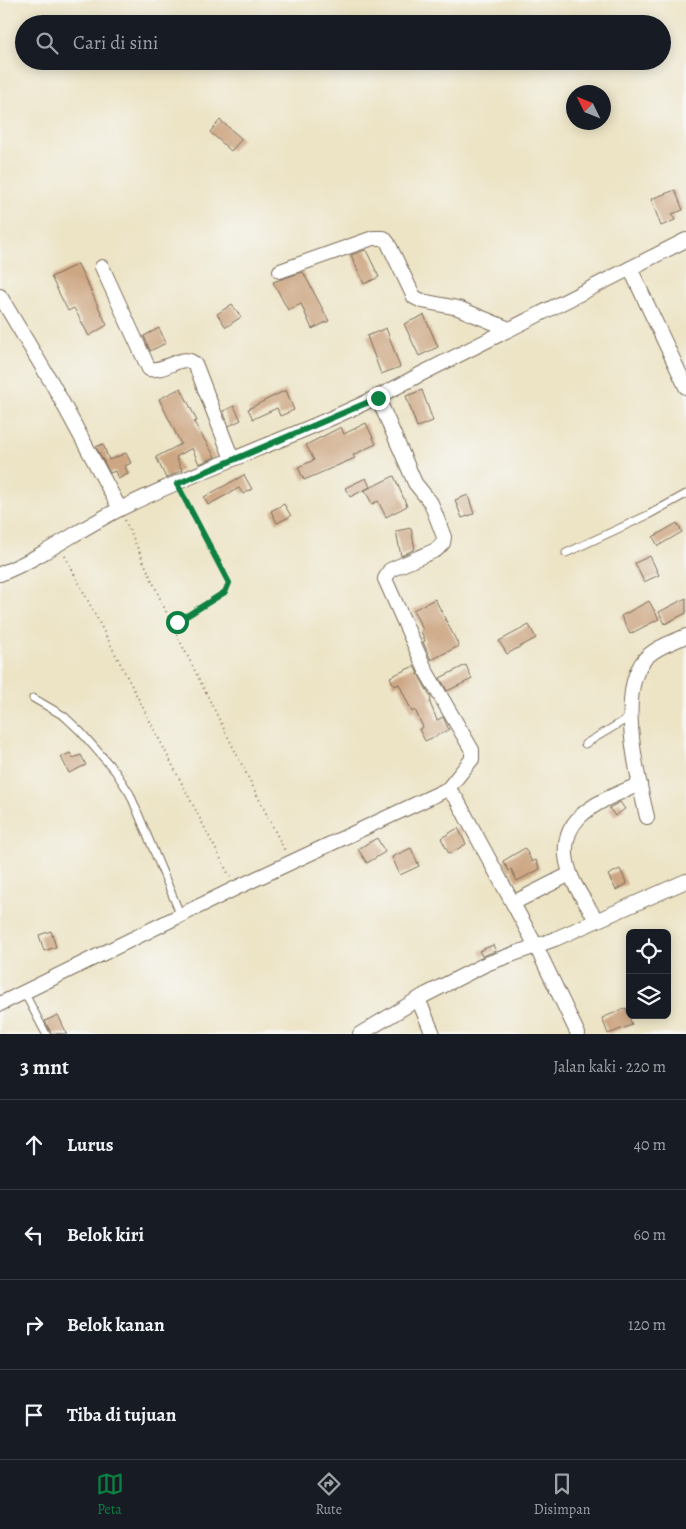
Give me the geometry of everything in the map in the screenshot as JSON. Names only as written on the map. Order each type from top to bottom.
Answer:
[{"type":"street","points":[[280,271],[373,238],[384,238],[414,297],[422,301],[458,308],[509,329]]},
{"type":"street","points":[[0,574],[59,545],[120,509],[232,458],[344,414],[378,398],[509,329],[686,240]]},
{"type":"street","points":[[102,267],[149,369],[157,371],[186,359],[192,361],[196,366],[232,458]]},
{"type":"street","points":[[630,268],[686,387]]},
{"type":"street","points":[[0,296],[53,385],[120,509]]},
{"type":"street","points":[[0,1004],[290,862],[448,789],[472,758],[472,750],[427,673],[385,579],[390,570],[436,550],[443,543],[444,537],[432,503],[415,483],[378,398]]},
{"type":"street","points":[[647,818],[630,716],[630,692],[635,674],[647,656],[686,636]]},
{"type":"street","points":[[596,920],[570,874],[565,843],[570,829],[578,818],[599,802],[640,784]]},
{"type":"street","points":[[448,789],[457,800],[536,946],[578,1034]]},
{"type":"street","points":[[513,903],[570,874]]},
{"type":"street","points":[[360,1034],[418,999],[486,964],[536,946],[686,881]]},
{"type":"street","points":[[418,999],[433,1034]]},
{"type":"lane","points":[[566,553],[648,515],[686,494]]},
{"type":"lane","points":[[33,698],[64,716],[115,770],[130,794],[181,916]]},
{"type":"lane","points":[[585,744],[630,716]]},
{"type":"lane","points":[[24,992],[46,1034]]},
{"type":"path","points":[[172,625],[225,592],[229,583],[177,484]]},
{"type":"path","points":[[120,509],[172,625],[290,862]]},
{"type":"path","points":[[59,545],[236,888]]},
{"type":"building","points":[[220,120],[242,139],[231,151],[210,132]]},
{"type":"building","points":[[675,190],[683,210],[672,214],[675,220],[661,226],[651,199]]},
{"type":"building","points":[[366,250],[379,277],[364,284],[351,255]]},
{"type":"building","points":[[78,264],[107,325],[89,336],[74,308],[68,311],[51,277]]},
{"type":"building","points":[[303,272],[329,321],[312,329],[301,304],[288,310],[273,282]]},
{"type":"building","points":[[232,304],[241,317],[226,327],[217,314]]},
{"type":"building","points":[[424,315],[438,347],[419,356],[404,324]]},
{"type":"building","points":[[159,328],[166,343],[150,351],[144,336]]},
{"type":"building","points":[[386,328],[400,367],[381,374],[367,336]]},
{"type":"building","points":[[181,388],[197,421],[194,422],[215,457],[199,464],[192,448],[176,457],[182,470],[166,478],[156,457],[181,444],[159,399]]},
{"type":"building","points":[[286,390],[294,410],[280,416],[277,408],[253,419],[248,409]]},
{"type":"building","points":[[422,390],[433,421],[417,427],[406,396]]},
{"type":"building","points":[[234,406],[241,420],[229,426],[223,411]]},
{"type":"building","points":[[366,423],[376,444],[353,455],[355,458],[304,480],[298,467],[314,460],[306,445],[341,427],[344,434]]},
{"type":"building","points":[[103,444],[109,460],[126,453],[131,463],[125,466],[128,474],[118,479],[115,471],[110,473],[96,447]]},
{"type":"building","points":[[244,475],[252,489],[243,494],[239,488],[208,505],[204,497]]},
{"type":"building","points":[[394,476],[407,506],[386,517],[378,501],[372,504],[365,490]]},
{"type":"building","points":[[366,478],[370,487],[350,497],[345,488]]},
{"type":"building","points":[[468,495],[474,514],[462,518],[455,500]]},
{"type":"building","points":[[284,504],[291,516],[277,523],[271,511]]},
{"type":"building","points":[[677,523],[682,532],[658,546],[653,537]]},
{"type":"building","points":[[411,528],[415,549],[401,556],[396,531]]},
{"type":"building","points":[[650,556],[659,575],[644,582],[635,563]]},
{"type":"building","points":[[686,598],[686,613],[665,624],[659,612]]},
{"type":"building","points":[[435,599],[459,646],[431,660],[423,642],[425,641],[421,631],[423,630],[413,610]]},
{"type":"building","points":[[649,601],[659,619],[630,634],[621,616]]},
{"type":"building","points":[[529,625],[536,638],[507,654],[499,641]]},
{"type":"building","points":[[466,665],[472,679],[447,691],[440,678]]},
{"type":"building","points":[[414,666],[431,698],[430,703],[437,720],[443,717],[449,730],[425,741],[419,729],[423,727],[415,710],[412,712],[399,684],[394,686],[390,677]]},
{"type":"building","points":[[70,753],[73,758],[81,755],[86,765],[69,773],[61,757]]},
{"type":"building","points":[[620,802],[625,809],[615,816],[609,808]]},
{"type":"building","points":[[458,828],[466,844],[449,854],[441,838]]},
{"type":"building","points":[[377,838],[385,852],[367,863],[358,849]]},
{"type":"building","points":[[411,848],[419,866],[400,875],[392,857]]},
{"type":"building","points":[[525,848],[532,862],[536,860],[540,869],[517,881],[511,869],[509,871],[503,861]]},
{"type":"building","points":[[620,869],[627,884],[616,890],[608,875]]},
{"type":"building","points":[[51,931],[56,947],[44,951],[39,935]]},
{"type":"building","points":[[493,945],[496,951],[482,956],[479,951]]},
{"type":"building","points":[[626,1008],[626,1019],[630,1019],[632,1025],[608,1034],[602,1018]]},
{"type":"building","points":[[58,1015],[67,1034],[51,1033],[45,1021]]},
{"type":"route","points":[[177,622],[225,592],[229,587],[220,561],[177,484],[232,458],[344,414],[378,398]]}]
